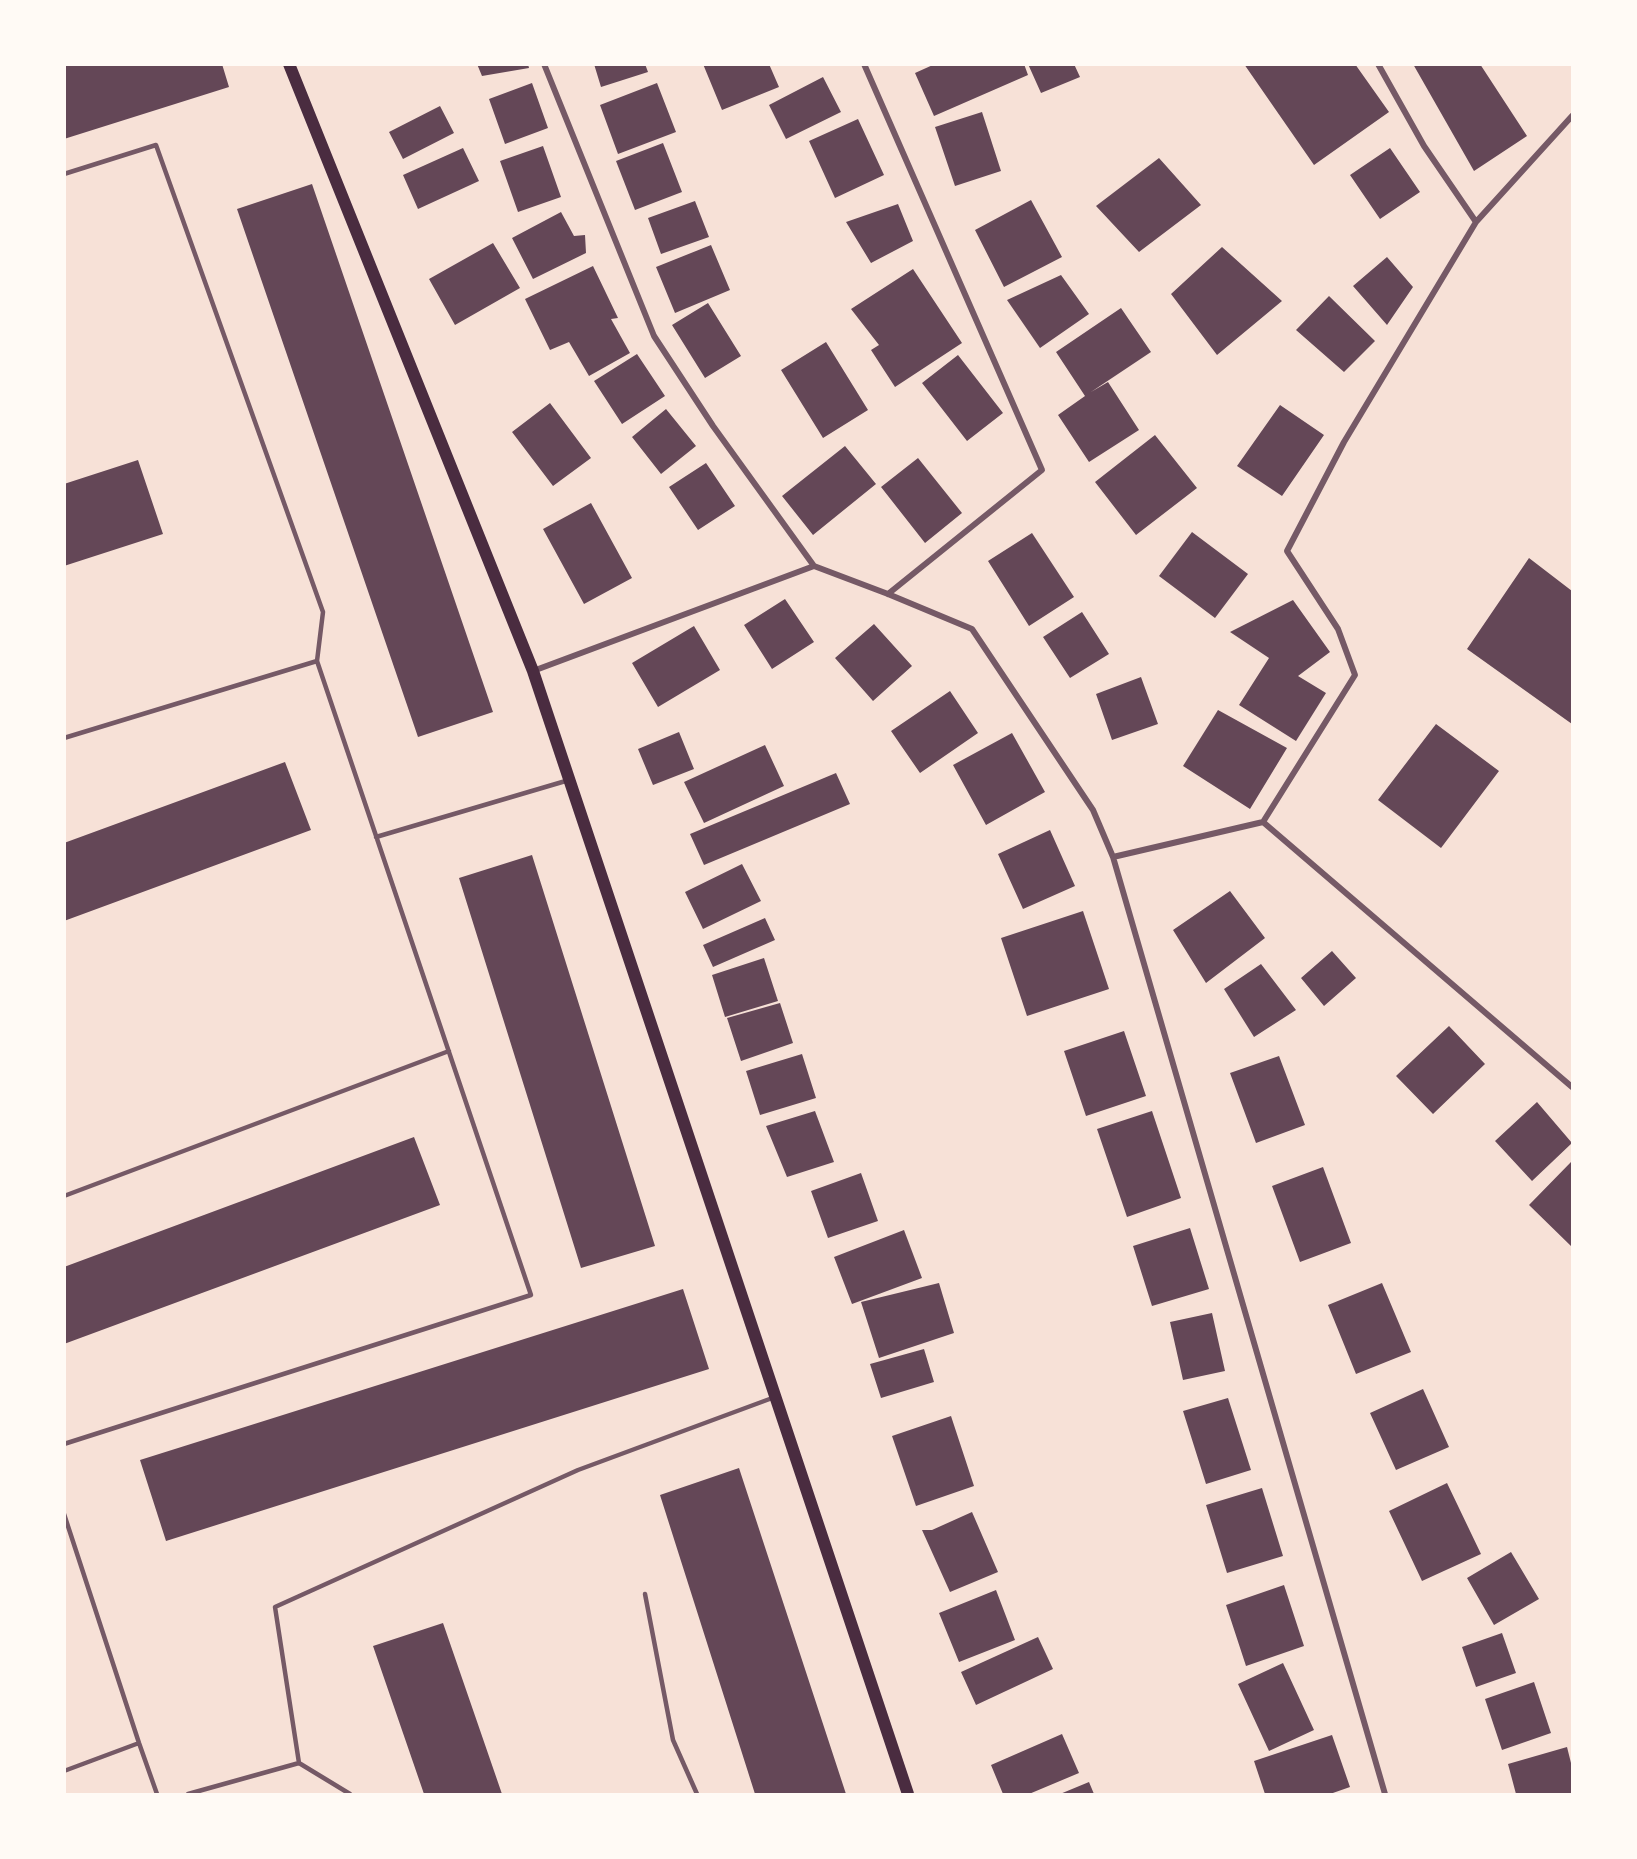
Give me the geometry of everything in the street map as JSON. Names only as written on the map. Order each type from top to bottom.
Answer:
[{"type":"main road","points":[[289,64],[533,671],[908,1794]]},
{"type":"street","points":[[544,64],[654,336],[713,426],[814,566],[972,629],[1093,810],[1113,857],[1385,1794]]},
{"type":"street","points":[[864,64],[1042,470],[888,594]]},
{"type":"street","points":[[1378,64],[1424,146],[1476,222]]},
{"type":"street","points":[[1113,857],[1263,822],[1355,675],[1338,629],[1287,551],[1344,442],[1476,222],[1572,116]]},
{"type":"street","points":[[533,671],[814,566]]},
{"type":"street","points":[[1263,822],[1572,1087]]},
{"type":"lane","points":[[64,174],[156,145],[324,612],[317,661],[531,1295],[64,1444]]},
{"type":"lane","points":[[64,738],[317,661]]},
{"type":"lane","points":[[376,837],[569,780]]},
{"type":"lane","points":[[64,1196],[449,1051]]},
{"type":"lane","points":[[299,1763],[275,1607],[578,1470],[775,1397]]},
{"type":"lane","points":[[64,1514],[158,1794]]},
{"type":"lane","points":[[645,1594],[673,1740],[698,1794]]},
{"type":"lane","points":[[64,1771],[139,1743]]},
{"type":"lane","points":[[188,1794],[299,1763],[350,1794]]},
{"type":"building","points":[[64,64],[222,64],[229,87],[64,139]]},
{"type":"building","points":[[477,64],[528,64],[529,68],[482,76]]},
{"type":"building","points":[[594,64],[645,64],[648,72],[601,87]]},
{"type":"building","points":[[703,64],[769,64],[779,87],[722,110]]},
{"type":"building","points":[[935,64],[1024,64],[1028,75],[934,116],[915,73]]},
{"type":"building","points":[[1028,64],[1074,64],[1080,77],[1041,93]]},
{"type":"building","points":[[1244,64],[1355,64],[1389,112],[1314,165]]},
{"type":"building","points":[[1413,64],[1480,64],[1527,136],[1474,171]]},
{"type":"building","points":[[823,77],[841,112],[786,139],[769,105]]},
{"type":"building","points":[[532,83],[548,128],[505,144],[489,99]]},
{"type":"building","points":[[657,83],[676,132],[618,154],[600,105]]},
{"type":"building","points":[[440,106],[454,133],[403,159],[389,132]]},
{"type":"building","points":[[982,112],[1001,171],[955,186],[935,127]]},
{"type":"building","points":[[858,119],[884,175],[835,198],[809,141]]},
{"type":"building","points":[[663,143],[682,192],[635,210],[616,161]]},
{"type":"building","points":[[543,146],[561,197],[518,212],[500,161]]},
{"type":"building","points":[[463,148],[479,181],[418,209],[403,175]]},
{"type":"building","points":[[1390,148],[1420,192],[1380,219],[1350,175]]},
{"type":"building","points":[[1159,158],[1201,205],[1139,252],[1096,206]]},
{"type":"building","points":[[312,184],[493,712],[418,737],[237,209]]},
{"type":"building","points":[[1031,200],[1062,257],[1004,287],[975,230]]},
{"type":"building","points":[[695,201],[709,237],[661,254],[648,218]]},
{"type":"building","points":[[898,204],[913,241],[871,263],[846,222]]},
{"type":"building","points":[[561,212],[574,236],[585,235],[586,253],[533,279],[512,238]]},
{"type":"building","points":[[493,243],[520,288],[455,325],[429,279]]},
{"type":"building","points":[[711,245],[730,290],[675,313],[656,267]]},
{"type":"building","points":[[1222,247],[1282,301],[1217,355],[1171,294]]},
{"type":"building","points":[[1387,257],[1413,287],[1387,325],[1353,286]]},
{"type":"building","points":[[593,266],[618,318],[611,319],[630,353],[589,376],[569,342],[550,350],[525,299]]},
{"type":"building","points":[[913,269],[962,343],[895,387],[871,350],[879,345],[851,309]]},
{"type":"building","points":[[1061,275],[1089,314],[1040,348],[1007,300]]},
{"type":"building","points":[[1329,296],[1375,341],[1344,372],[1296,330]]},
{"type":"building","points":[[708,303],[741,356],[705,378],[672,325]]},
{"type":"building","points":[[1121,308],[1151,352],[1091,392],[1108,382],[1139,430],[1089,462],[1058,415],[1085,396],[1056,352]]},
{"type":"building","points":[[826,342],[868,410],[823,438],[781,370]]},
{"type":"building","points":[[637,354],[665,396],[622,424],[594,381]]},
{"type":"building","points":[[958,355],[1003,413],[967,441],[922,383]]},
{"type":"building","points":[[550,403],[591,458],[553,486],[512,432]]},
{"type":"building","points":[[1280,405],[1324,435],[1282,496],[1237,466]]},
{"type":"building","points":[[666,409],[696,446],[661,474],[632,437]]},
{"type":"building","points":[[1155,435],[1197,488],[1136,535],[1095,482]]},
{"type":"building","points":[[845,446],[876,484],[813,535],[782,496]]},
{"type":"building","points":[[918,458],[962,513],[925,543],[881,487]]},
{"type":"building","points":[[138,460],[163,534],[64,566],[64,484]]},
{"type":"building","points":[[706,463],[735,506],[698,530],[669,487]]},
{"type":"building","points":[[591,503],[632,578],[584,604],[543,529]]},
{"type":"building","points":[[1192,532],[1248,574],[1215,618],[1159,576]]},
{"type":"building","points":[[1032,533],[1074,597],[1029,626],[988,561]]},
{"type":"building","points":[[1529,558],[1572,591],[1572,724],[1467,649]]},
{"type":"building","points":[[785,599],[814,642],[772,669],[744,625]]},
{"type":"building","points":[[1293,600],[1330,652],[1298,676],[1326,693],[1296,741],[1239,705],[1269,658],[1230,632]]},
{"type":"building","points":[[1082,612],[1109,654],[1070,678],[1043,637]]},
{"type":"building","points":[[874,624],[912,666],[873,701],[835,658]]},
{"type":"building","points":[[694,626],[720,670],[658,707],[632,663]]},
{"type":"building","points":[[1141,677],[1158,724],[1112,740],[1096,694]]},
{"type":"building","points":[[950,691],[978,733],[920,773],[891,731]]},
{"type":"building","points":[[1218,710],[1287,748],[1250,809],[1183,766]]},
{"type":"building","points":[[1436,724],[1499,771],[1441,848],[1378,800]]},
{"type":"building","points":[[679,732],[694,769],[653,785],[638,749]]},
{"type":"building","points":[[1012,733],[1045,792],[986,825],[953,765]]},
{"type":"building","points":[[765,745],[784,786],[704,823],[684,782]]},
{"type":"building","points":[[285,762],[311,830],[64,921],[64,843]]},
{"type":"building","points":[[836,773],[850,804],[704,865],[690,834]]},
{"type":"building","points":[[1050,830],[1075,886],[1023,909],[998,854]]},
{"type":"building","points":[[532,855],[655,1246],[581,1268],[459,878]]},
{"type":"building","points":[[742,864],[761,901],[703,929],[685,892]]},
{"type":"building","points":[[1230,891],[1265,938],[1206,983],[1173,930]]},
{"type":"building","points":[[1083,911],[1109,989],[1027,1016],[1001,938]]},
{"type":"building","points":[[765,918],[775,940],[713,967],[703,945]]},
{"type":"building","points":[[1332,951],[1356,978],[1324,1006],[1301,978]]},
{"type":"building","points":[[764,958],[778,1001],[725,1017],[712,975]]},
{"type":"building","points":[[1261,964],[1296,1010],[1254,1037],[1224,989]]},
{"type":"building","points":[[780,1003],[793,1043],[741,1061],[727,1018]]},
{"type":"building","points":[[1449,1026],[1485,1064],[1433,1114],[1396,1076]]},
{"type":"building","points":[[1124,1031],[1146,1096],[1086,1116],[1064,1051]]},
{"type":"building","points":[[802,1054],[816,1098],[760,1115],[746,1071]]},
{"type":"building","points":[[1279,1056],[1305,1125],[1256,1143],[1230,1073]]},
{"type":"building","points":[[1537,1102],[1572,1143],[1532,1181],[1495,1141]]},
{"type":"building","points":[[815,1111],[834,1162],[787,1177],[766,1126]]},
{"type":"building","points":[[1152,1111],[1181,1198],[1127,1217],[1097,1129]]},
{"type":"building","points":[[414,1137],[440,1205],[64,1344],[64,1267]]},
{"type":"building","points":[[1572,1163],[1572,1247],[1529,1205]]},
{"type":"building","points":[[1323,1167],[1351,1243],[1300,1262],[1272,1186]]},
{"type":"building","points":[[861,1173],[878,1221],[828,1238],[811,1191]]},
{"type":"building","points":[[1190,1228],[1209,1289],[1152,1306],[1133,1246]]},
{"type":"building","points":[[904,1230],[922,1278],[852,1304],[834,1257]]},
{"type":"building","points":[[939,1283],[954,1333],[879,1358],[861,1302]]},
{"type":"building","points":[[1382,1283],[1411,1352],[1356,1374],[1328,1305]]},
{"type":"building","points":[[683,1289],[709,1369],[166,1541],[140,1460]]},
{"type":"building","points":[[1212,1313],[1225,1371],[1183,1380],[1170,1322]]},
{"type":"building","points":[[924,1349],[934,1382],[881,1398],[870,1364]]},
{"type":"building","points":[[1423,1389],[1449,1447],[1396,1470],[1370,1413]]},
{"type":"building","points":[[1228,1398],[1251,1470],[1206,1484],[1183,1411]]},
{"type":"building","points":[[951,1416],[974,1486],[916,1506],[892,1436]]},
{"type":"building","points":[[739,1468],[846,1794],[755,1794],[660,1495]]},
{"type":"building","points":[[1447,1483],[1481,1554],[1422,1581],[1389,1511]]},
{"type":"building","points":[[1262,1488],[1283,1556],[1227,1573],[1206,1505]]},
{"type":"building","points":[[972,1512],[998,1572],[950,1592],[922,1530],[932,1530]]},
{"type":"building","points":[[1511,1552],[1539,1599],[1494,1625],[1467,1578]]},
{"type":"building","points":[[1284,1585],[1304,1646],[1246,1666],[1226,1605]]},
{"type":"building","points":[[996,1590],[1015,1640],[959,1662],[939,1613]]},
{"type":"building","points":[[443,1623],[502,1794],[424,1794],[373,1646]]},
{"type":"building","points":[[1502,1633],[1516,1673],[1476,1687],[1462,1647]]},
{"type":"building","points":[[1038,1637],[1053,1669],[976,1705],[961,1672]]},
{"type":"building","points":[[1283,1663],[1314,1730],[1269,1751],[1238,1684]]},
{"type":"building","points":[[1534,1682],[1551,1733],[1502,1750],[1485,1699]]},
{"type":"building","points":[[1062,1734],[1079,1773],[1029,1794],[1003,1794],[991,1765]]},
{"type":"building","points":[[1332,1735],[1350,1787],[1330,1794],[1265,1794],[1254,1761]]},
{"type":"building","points":[[1567,1747],[1572,1767],[1572,1794],[1516,1794],[1508,1764]]},
{"type":"building","points":[[1089,1782],[1094,1794],[1060,1794]]}]
